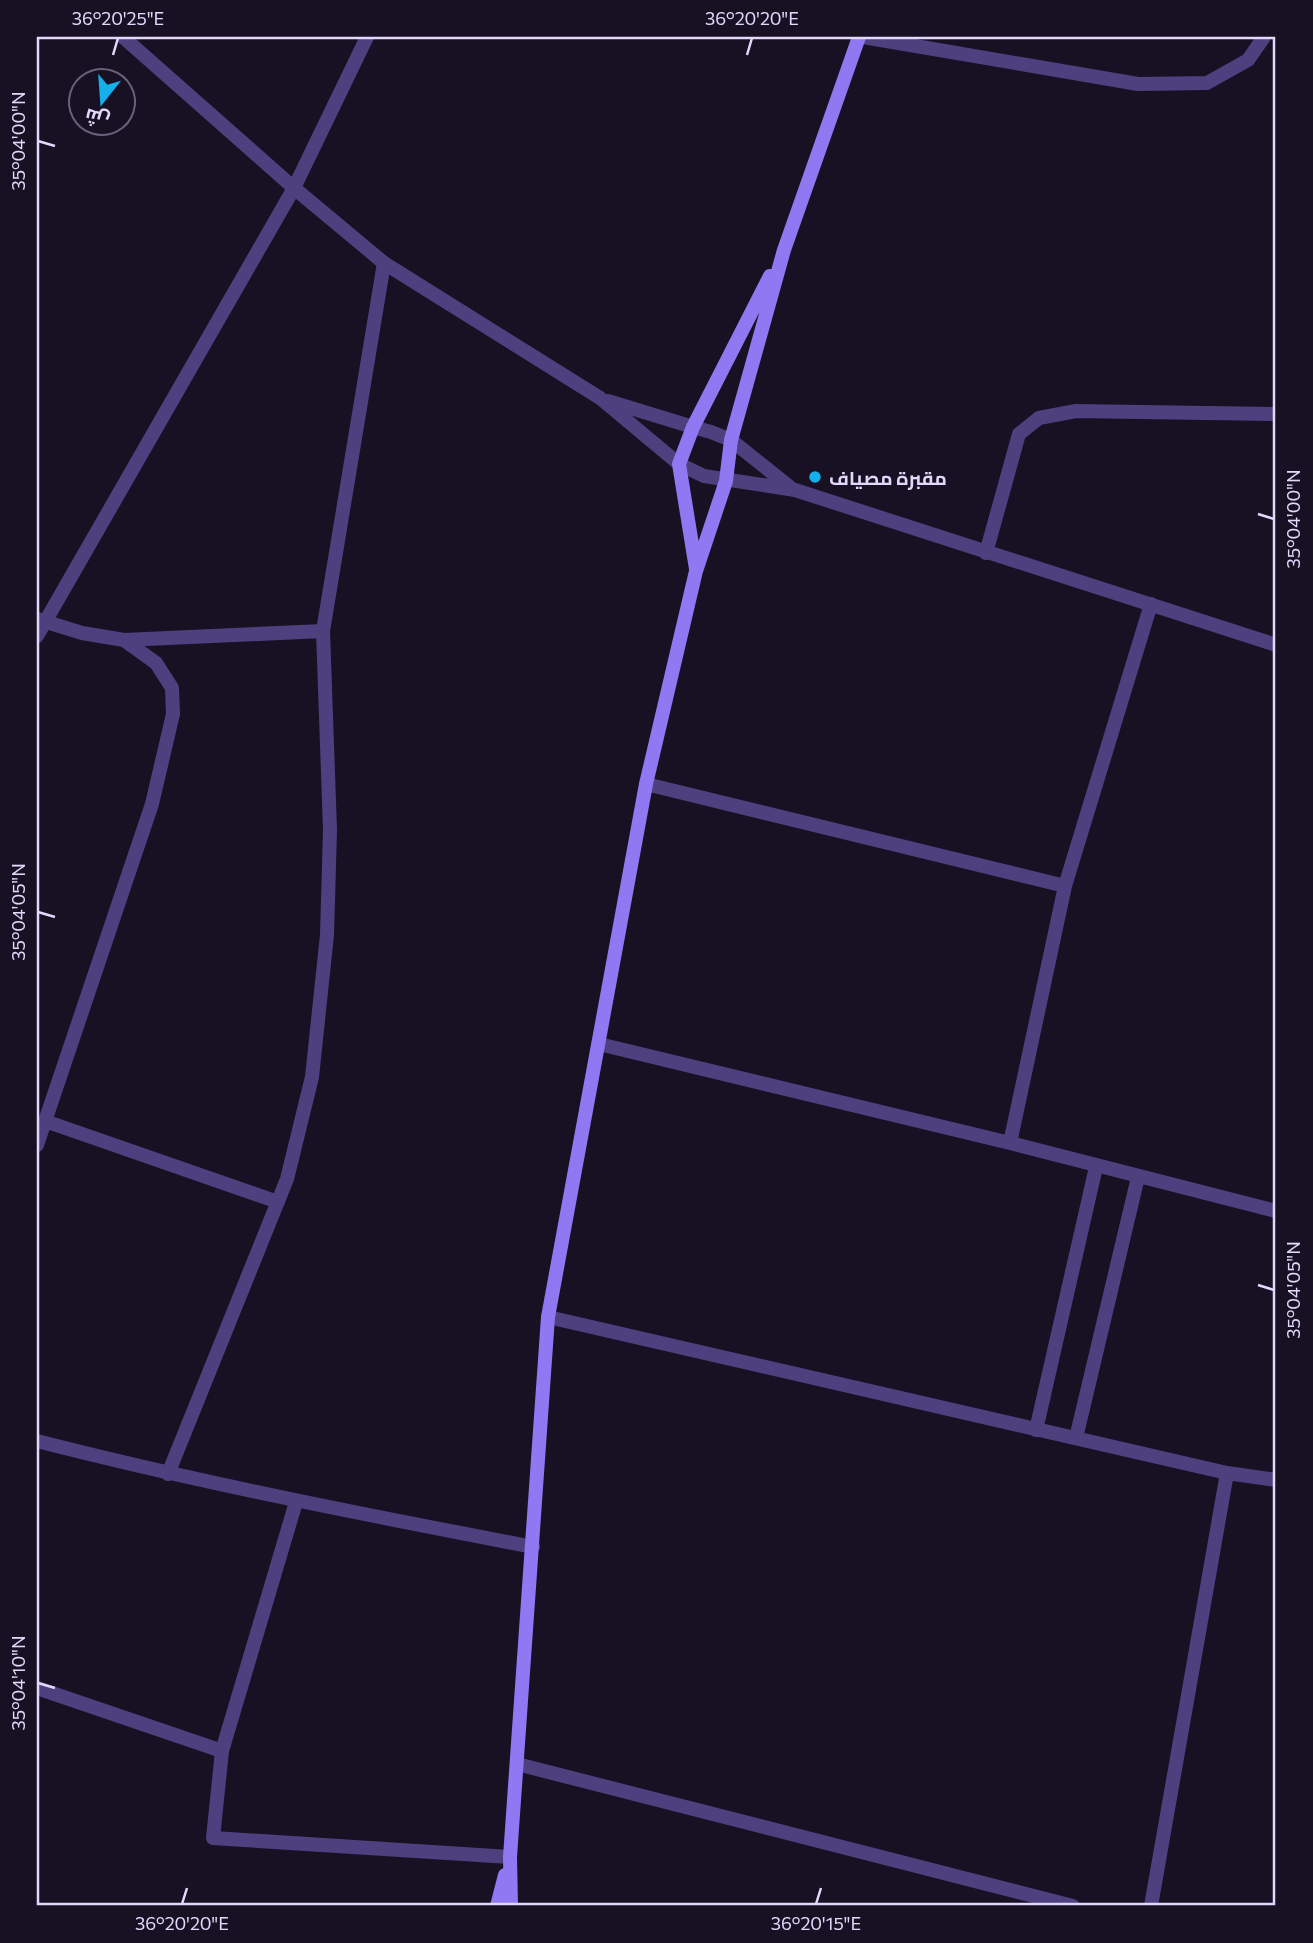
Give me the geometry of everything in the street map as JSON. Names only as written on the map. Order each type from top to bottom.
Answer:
[{"type":"main road","points":[[512,1906],[510,1857],[534,1547],[548,1317],[646,784],[696,571],[726,481],[731,440],[784,250],[861,37]]},
{"type":"main road","points":[[696,571],[679,464],[693,427],[784,250]]},
{"type":"main road","points":[[498,1906],[510,1857]]},
{"type":"street","points":[[123,37],[294,188],[384,263],[600,398],[679,464],[704,476],[795,491],[1276,645]]},
{"type":"street","points":[[37,636],[41,621],[294,188],[366,37]]},
{"type":"street","points":[[861,37],[1138,84],[1207,83],[1248,60],[1264,37]]},
{"type":"street","points":[[168,1474],[287,1179],[312,1077],[327,935],[330,830],[323,631],[384,263]]},
{"type":"street","points":[[600,398],[731,440],[795,491]]},
{"type":"street","points":[[986,553],[1019,433],[1039,418],[1076,411],[1276,414]]},
{"type":"street","points":[[1010,1143],[1065,886],[1151,604]]},
{"type":"street","points":[[41,621],[82,633],[124,640],[323,631]]},
{"type":"street","points":[[37,1146],[152,804],[173,714],[172,688],[156,663],[124,640]]},
{"type":"street","points":[[646,784],[1065,886]]},
{"type":"street","points":[[599,1044],[1010,1143],[1276,1211]]},
{"type":"street","points":[[46,1121],[278,1202]]},
{"type":"street","points":[[1036,1430],[1097,1167]]},
{"type":"street","points":[[1076,1438],[1138,1177]]},
{"type":"street","points":[[548,1317],[1227,1473],[1276,1480]]},
{"type":"street","points":[[37,1441],[296,1502],[534,1547]]},
{"type":"street","points":[[1151,1906],[1227,1473]]},
{"type":"street","points":[[296,1502],[222,1751],[214,1838],[510,1857]]},
{"type":"street","points":[[37,1688],[222,1751]]},
{"type":"street","points":[[517,1764],[1073,1906]]},
{"type":"place","name":"مقبرة مصياف","points":[[815,477]]}]
